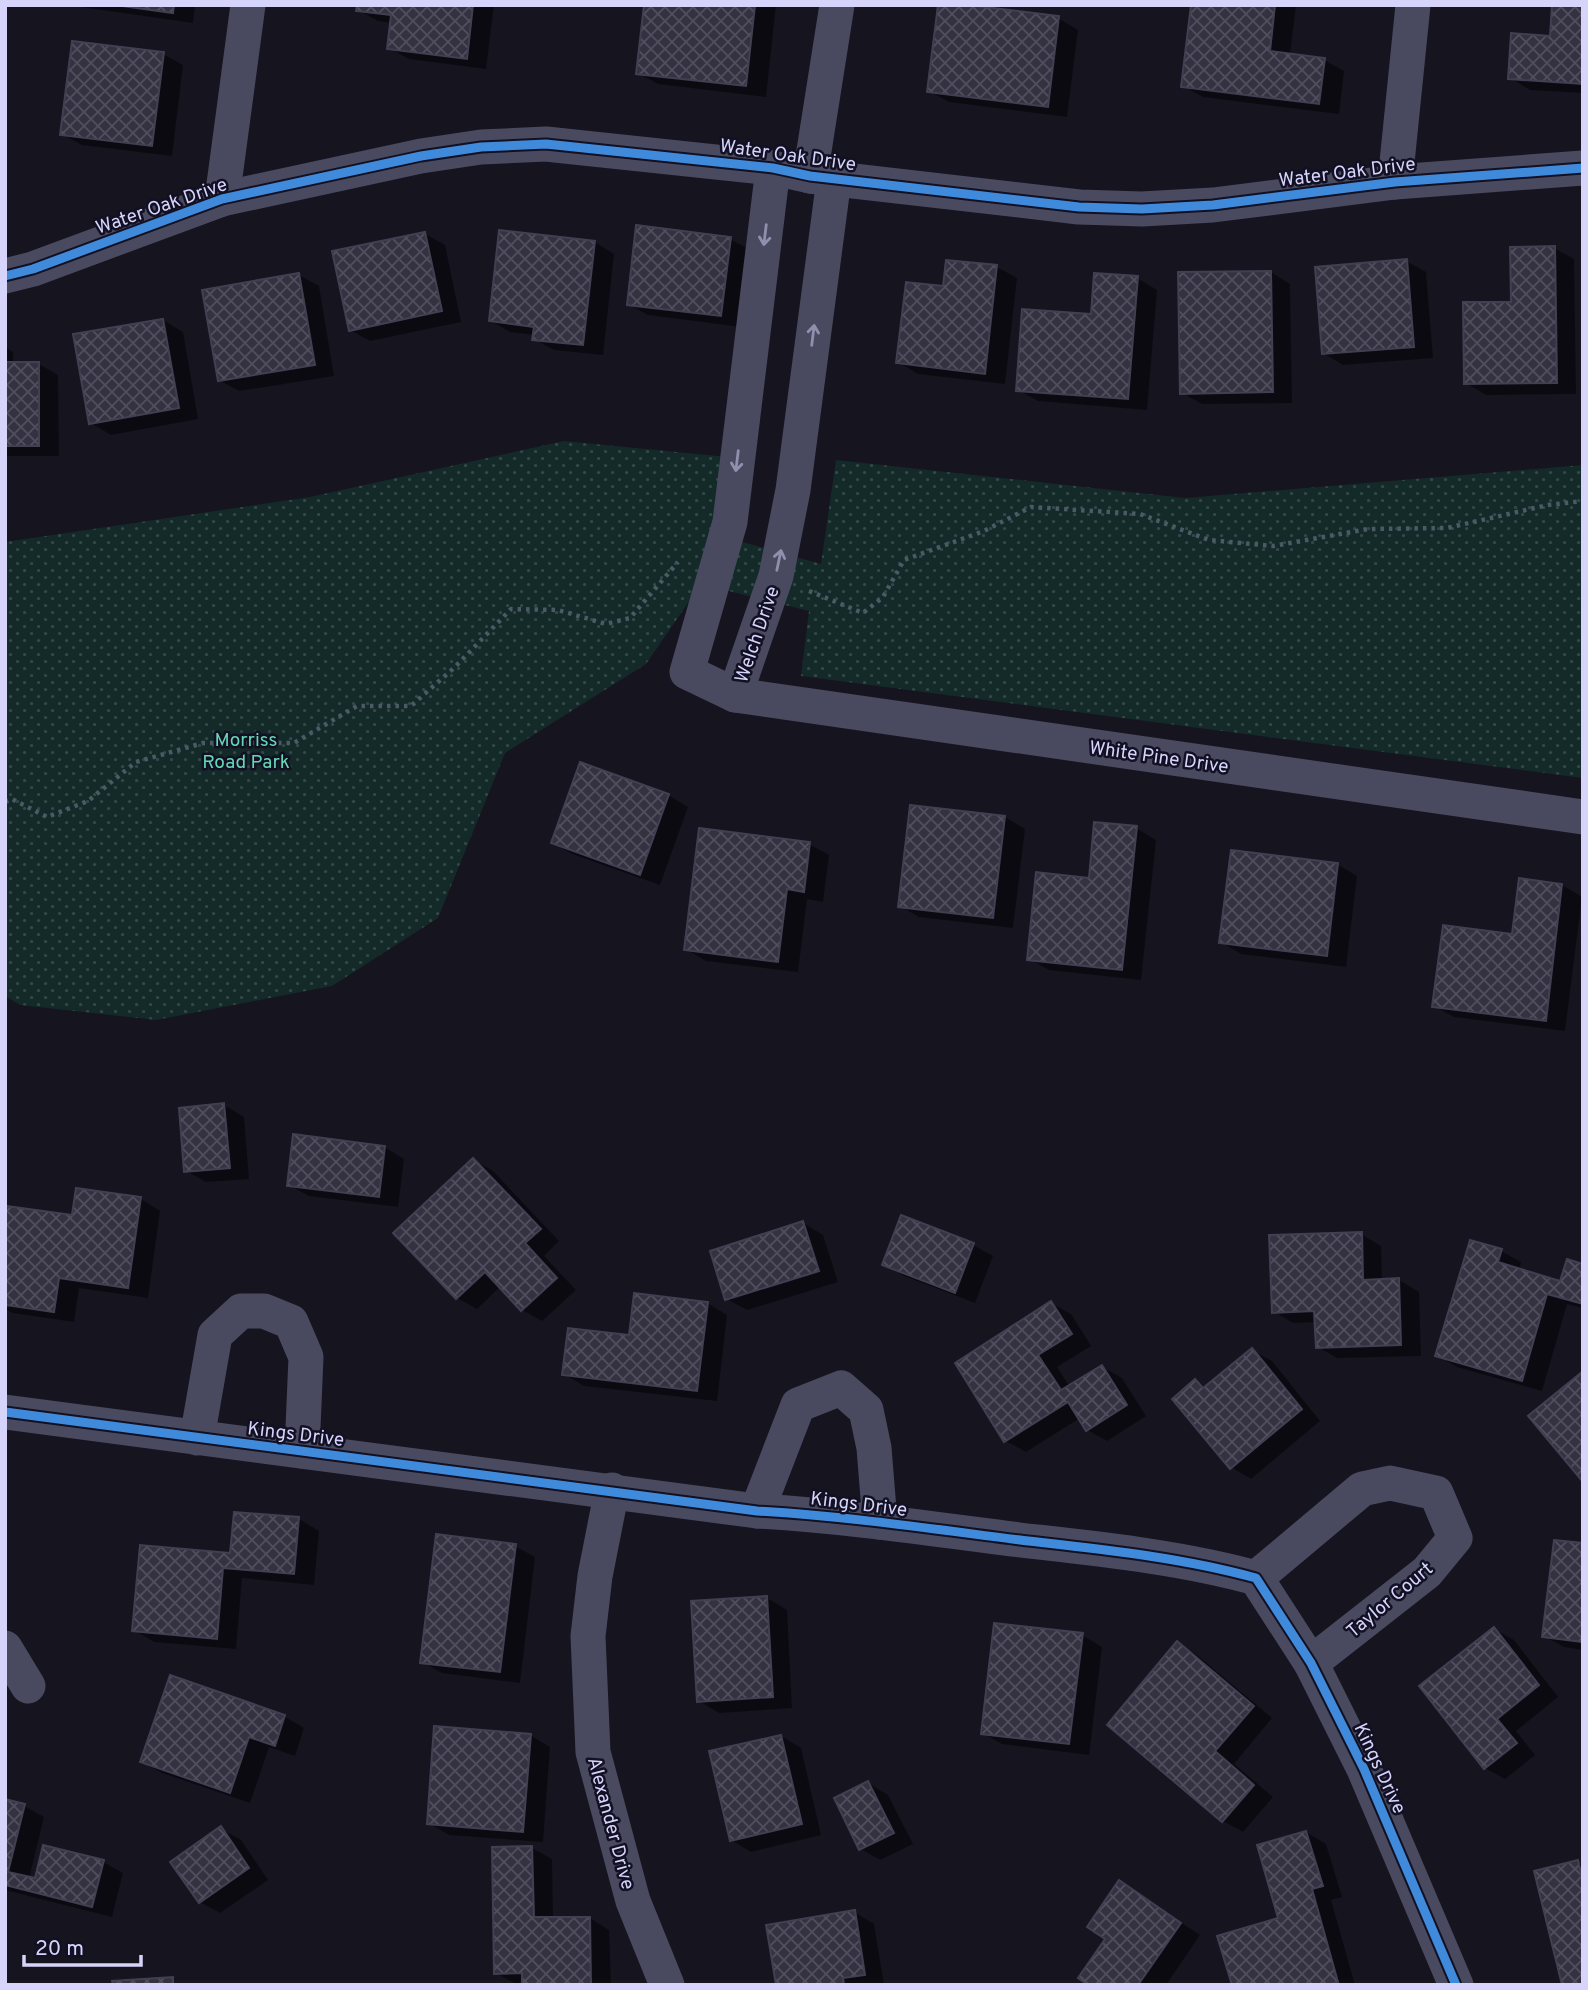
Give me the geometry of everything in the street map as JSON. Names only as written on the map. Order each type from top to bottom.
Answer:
[{"type":"street","points":[[222,199],[248,5]]},
{"type":"street","name":"Welch Drive","points":[[773,167],[730,522],[687,672],[735,695],[776,576],[793,490],[836,5]]},
{"type":"street","points":[[1395,182],[1413,5]]},
{"type":"street","name":"Water Oak Drive","points":[[5,276],[33,269],[222,199],[421,156],[481,147],[546,144],[773,167],[822,178],[1079,207],[1142,209],[1213,205],[1395,182],[1583,168]]},
{"type":"street","name":"White Pine Drive","points":[[735,695],[1583,817]]},
{"type":"street","points":[[197,1438],[215,1335],[241,1311],[264,1311],[291,1322],[306,1357],[302,1451]]},
{"type":"street","points":[[757,1511],[798,1405],[841,1388],[866,1410],[874,1448],[880,1522]]},
{"type":"street","name":"Kings Drive","points":[[5,1412],[757,1511],[880,1522],[1076,1546],[1225,1569],[1256,1578],[1311,1663],[1364,1769],[1456,1985]]},
{"type":"street","name":"Taylor Court","points":[[1256,1578],[1362,1489],[1390,1483],[1436,1493],[1455,1538],[1427,1572],[1311,1663]]},
{"type":"street","name":"Alexander Drive","points":[[612,1490],[595,1576],[588,1636],[593,1752],[633,1901],[667,1985]]},
{"type":"street","points":[[5,1648],[28,1686]]},
{"type":"green space","name":"Morriss Road Park","points":[[564,441],[738,458],[725,537],[821,564],[836,460],[1185,498],[1583,465],[1583,778],[801,676],[809,611],[701,584],[646,664],[505,753],[438,918],[332,986],[156,1020],[20,1005],[5,996],[5,542],[310,497]]},
{"type":"building","points":[[115,5],[174,5],[173,13]]},
{"type":"building","points":[[357,5],[473,5],[467,59],[387,49],[391,15],[356,11]]},
{"type":"building","points":[[644,5],[755,5],[746,86],[636,74]]},
{"type":"building","points":[[938,5],[968,5],[1059,16],[1048,107],[927,92]]},
{"type":"building","points":[[1191,5],[1275,5],[1270,51],[1325,58],[1319,104],[1181,87]]},
{"type":"building","points":[[1552,5],[1583,5],[1583,84],[1508,79],[1511,33],[1550,36]]},
{"type":"building","points":[[72,41],[164,52],[152,146],[60,135]]},
{"type":"building","points":[[636,225],[731,237],[721,316],[627,305]]},
{"type":"building","points":[[499,230],[595,241],[583,345],[532,340],[534,327],[489,321]]},
{"type":"building","points":[[425,232],[442,311],[349,331],[332,251]]},
{"type":"building","points":[[1555,246],[1557,383],[1464,384],[1463,302],[1511,302],[1510,247]]},
{"type":"building","points":[[1407,259],[1414,347],[1322,354],[1315,267]]},
{"type":"building","points":[[946,260],[997,265],[985,374],[896,363],[906,282],[943,286]]},
{"type":"building","points":[[1271,271],[1273,392],[1180,394],[1178,272]]},
{"type":"building","points":[[299,273],[315,365],[218,381],[202,290]]},
{"type":"building","points":[[1094,273],[1138,276],[1128,399],[1016,391],[1022,309],[1091,314]]},
{"type":"building","points":[[163,319],[179,408],[89,424],[73,334]]},
{"type":"building","points":[[5,362],[39,362],[39,446],[5,446]]},
{"type":"building","points":[[580,762],[669,794],[640,875],[551,843]]},
{"type":"building","points":[[910,805],[1005,816],[993,918],[898,907]]},
{"type":"building","points":[[1094,822],[1137,826],[1122,970],[1027,960],[1036,872],[1089,878]]},
{"type":"building","points":[[699,828],[810,842],[804,892],[787,889],[778,962],[684,950]]},
{"type":"building","points":[[1231,850],[1338,863],[1327,956],[1219,943]]},
{"type":"building","points":[[1519,878],[1562,884],[1546,1021],[1432,1007],[1443,925],[1512,934]]},
{"type":"building","points":[[224,1103],[230,1168],[184,1172],[179,1108]]},
{"type":"building","points":[[293,1134],[385,1146],[379,1197],[287,1186]]},
{"type":"building","points":[[473,1158],[541,1229],[525,1243],[557,1278],[521,1311],[485,1272],[456,1299],[393,1233]]},
{"type":"building","points":[[76,1188],[141,1197],[128,1288],[59,1278],[54,1312],[5,1305],[6,1206],[72,1215]]},
{"type":"building","points":[[901,1215],[974,1243],[955,1293],[882,1265]]},
{"type":"building","points":[[803,1221],[819,1271],[725,1300],[710,1251]]},
{"type":"building","points":[[1362,1232],[1363,1280],[1399,1278],[1401,1345],[1316,1348],[1314,1311],[1272,1313],[1269,1235]]},
{"type":"building","points":[[1470,1240],[1502,1249],[1498,1262],[1560,1281],[1567,1259],[1583,1264],[1583,1304],[1547,1294],[1522,1381],[1435,1356]]},
{"type":"building","points":[[634,1293],[708,1302],[697,1391],[562,1375],[568,1328],[629,1335]]},
{"type":"building","points":[[1051,1301],[1072,1334],[1038,1355],[1061,1390],[1102,1365],[1127,1405],[1086,1431],[1068,1402],[1004,1442],[955,1363]]},
{"type":"building","points":[[1252,1348],[1302,1409],[1230,1469],[1172,1399],[1195,1379],[1203,1388]]},
{"type":"building","points":[[1583,1371],[1583,1482],[1528,1416]]},
{"type":"building","points":[[234,1512],[299,1517],[294,1574],[223,1568],[217,1639],[132,1631],[140,1545],[230,1553]]},
{"type":"building","points":[[436,1534],[516,1544],[500,1672],[420,1663]]},
{"type":"building","points":[[1554,1540],[1583,1543],[1583,1642],[1542,1637]]},
{"type":"building","points":[[767,1596],[773,1697],[697,1702],[691,1601]]},
{"type":"building","points":[[994,1623],[1083,1633],[1069,1744],[981,1734]]},
{"type":"building","points":[[1494,1627],[1539,1685],[1497,1719],[1517,1743],[1484,1769],[1419,1686]]},
{"type":"building","points":[[1177,1641],[1254,1706],[1215,1751],[1254,1785],[1222,1822],[1107,1725]]},
{"type":"building","points":[[170,1675],[285,1715],[275,1746],[249,1737],[230,1793],[140,1762]]},
{"type":"building","points":[[434,1726],[531,1734],[523,1832],[427,1824]]},
{"type":"building","points":[[781,1735],[802,1824],[730,1841],[709,1751]]},
{"type":"building","points":[[868,1781],[894,1833],[859,1850],[834,1798]]},
{"type":"building","points":[[5,1799],[25,1804],[8,1872],[35,1878],[43,1845],[104,1860],[92,1907],[5,1885]]},
{"type":"building","points":[[221,1826],[249,1868],[199,1903],[170,1862]]},
{"type":"building","points":[[1306,1831],[1323,1886],[1312,1889],[1338,1982],[1329,1985],[1232,1985],[1217,1936],[1278,1918],[1257,1845]]},
{"type":"building","points":[[532,1846],[534,1917],[590,1917],[591,1985],[522,1985],[522,1973],[494,1974],[492,1847]]},
{"type":"building","points":[[1578,1860],[1583,1882],[1583,1985],[1562,1985],[1534,1871]]},
{"type":"building","points":[[1119,1880],[1181,1923],[1138,1985],[1088,1985],[1078,1978],[1105,1939],[1087,1927]]},
{"type":"building","points":[[855,1910],[865,1975],[843,1978],[844,1985],[776,1985],[766,1925]]},
{"type":"building","points":[[173,1977],[173,1985],[113,1985],[112,1981]]},
{"type":"cycle path","points":[[5,276],[33,269],[222,199],[421,156],[481,147],[546,144],[773,168],[810,176],[1079,207],[1142,209],[1213,205],[1395,182],[1583,168]]},
{"type":"cycle path","points":[[5,1412],[757,1511],[856,1519],[1109,1550],[1198,1564],[1256,1578],[1311,1663],[1364,1769],[1456,1985]]}]
